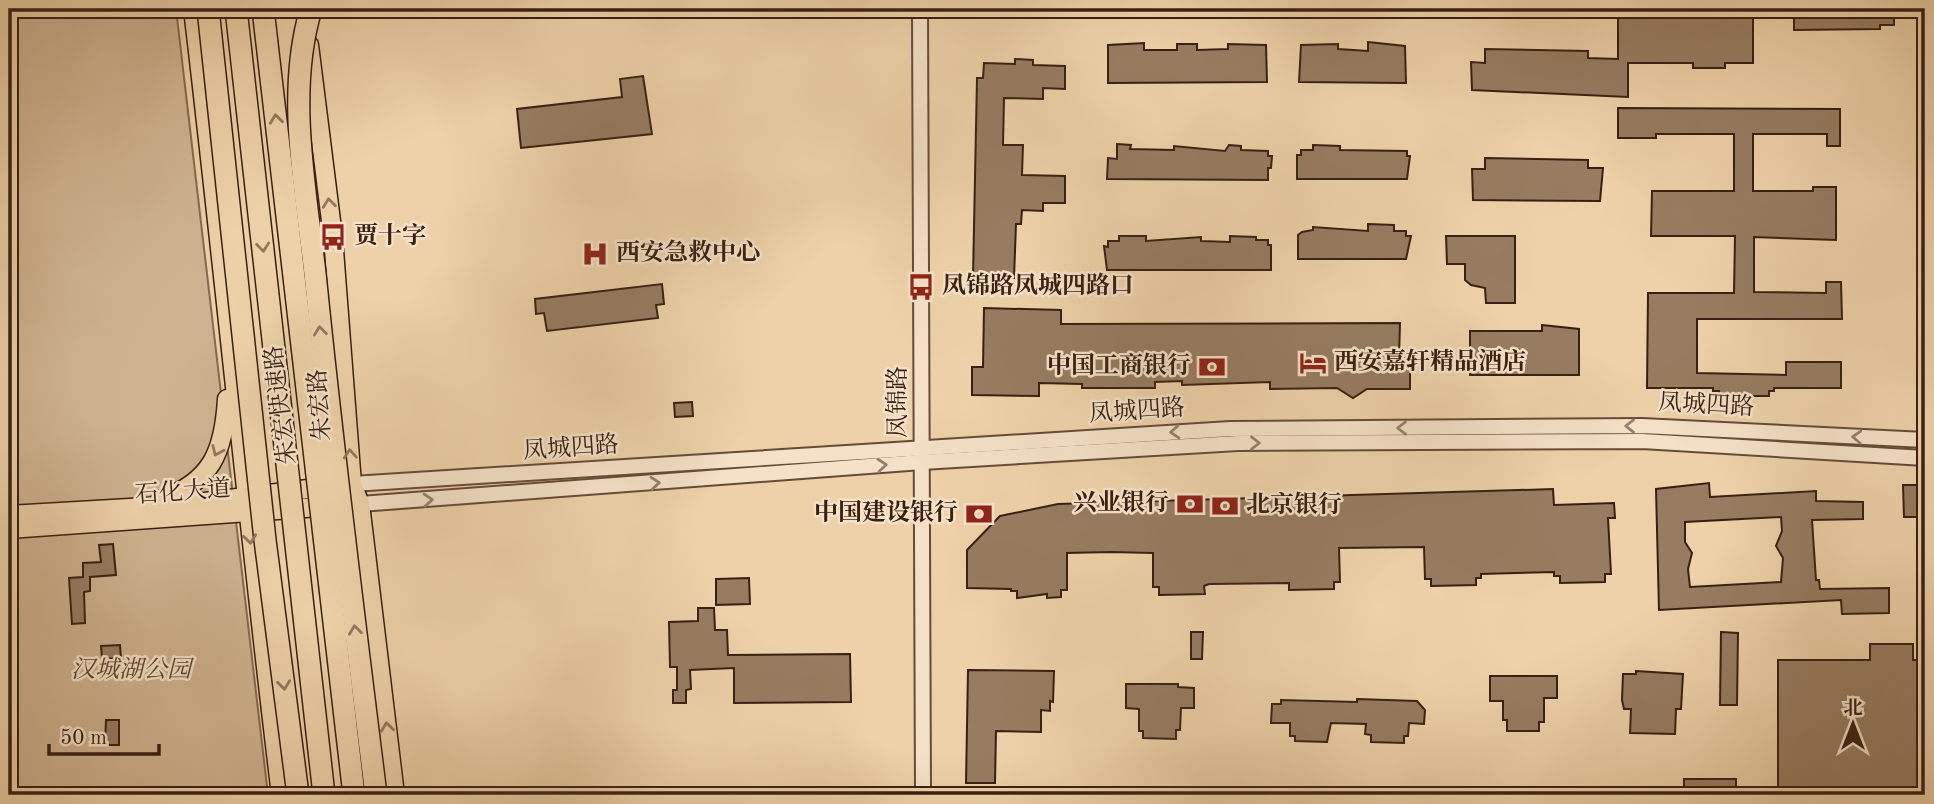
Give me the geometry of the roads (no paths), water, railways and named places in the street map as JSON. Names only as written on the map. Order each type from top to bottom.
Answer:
[{"type":"highway","points":[[208,9],[265,541],[298,795]]},
{"type":"highway","name":"朱宏快速路","points":[[236,9],[324,795]]},
{"type":"highway","name":"朱宏快速路","points":[[263,9],[354,795]]},
{"type":"highway","points":[[308,9],[301,61],[302,152],[332,445],[376,795]]},
{"type":"main road","points":[[193,9],[231,336],[246,504],[281,795]]},
{"type":"main road","name":"朱宏路","points":[[308,9],[333,237],[352,484],[360,505],[395,795]]},
{"type":"main road","points":[[138,507],[180,493],[208,472],[225,433],[231,336]]},
{"type":"main road","name":"石化大道","points":[[9,529],[246,504],[352,484]]},
{"type":"main road","name":"石化大道","points":[[9,515],[138,507],[360,505]]},
{"type":"street","name":"凤锦路","points":[[920,9],[923,795]]},
{"type":"street","name":"凤城四路","points":[[360,505],[1230,429],[1642,426],[1925,440]]},
{"type":"street","name":"凤城四路","points":[[352,484],[922,455],[1238,443],[1629,441],[1925,458]]},
{"type":"place","name":"贾十字","points":[[333,237]]},
{"type":"place","name":"西安急救中心","points":[[595,254]]},
{"type":"place","name":"凤锦路凤城四路口","points":[[921,287]]},
{"type":"place","name":"西安嘉轩精品酒店","points":[[1313,363]]},
{"type":"place","name":"中国工商银行","points":[[1212,367]]},
{"type":"place","name":"兴业银行","points":[[1190,504]]},
{"type":"place","name":"北京银行","points":[[1225,506]]},
{"type":"place","name":"中国建设银行","points":[[979,514]]},
{"type":"park label","name":"汉城湖公园","points":[[131,671]]}]
